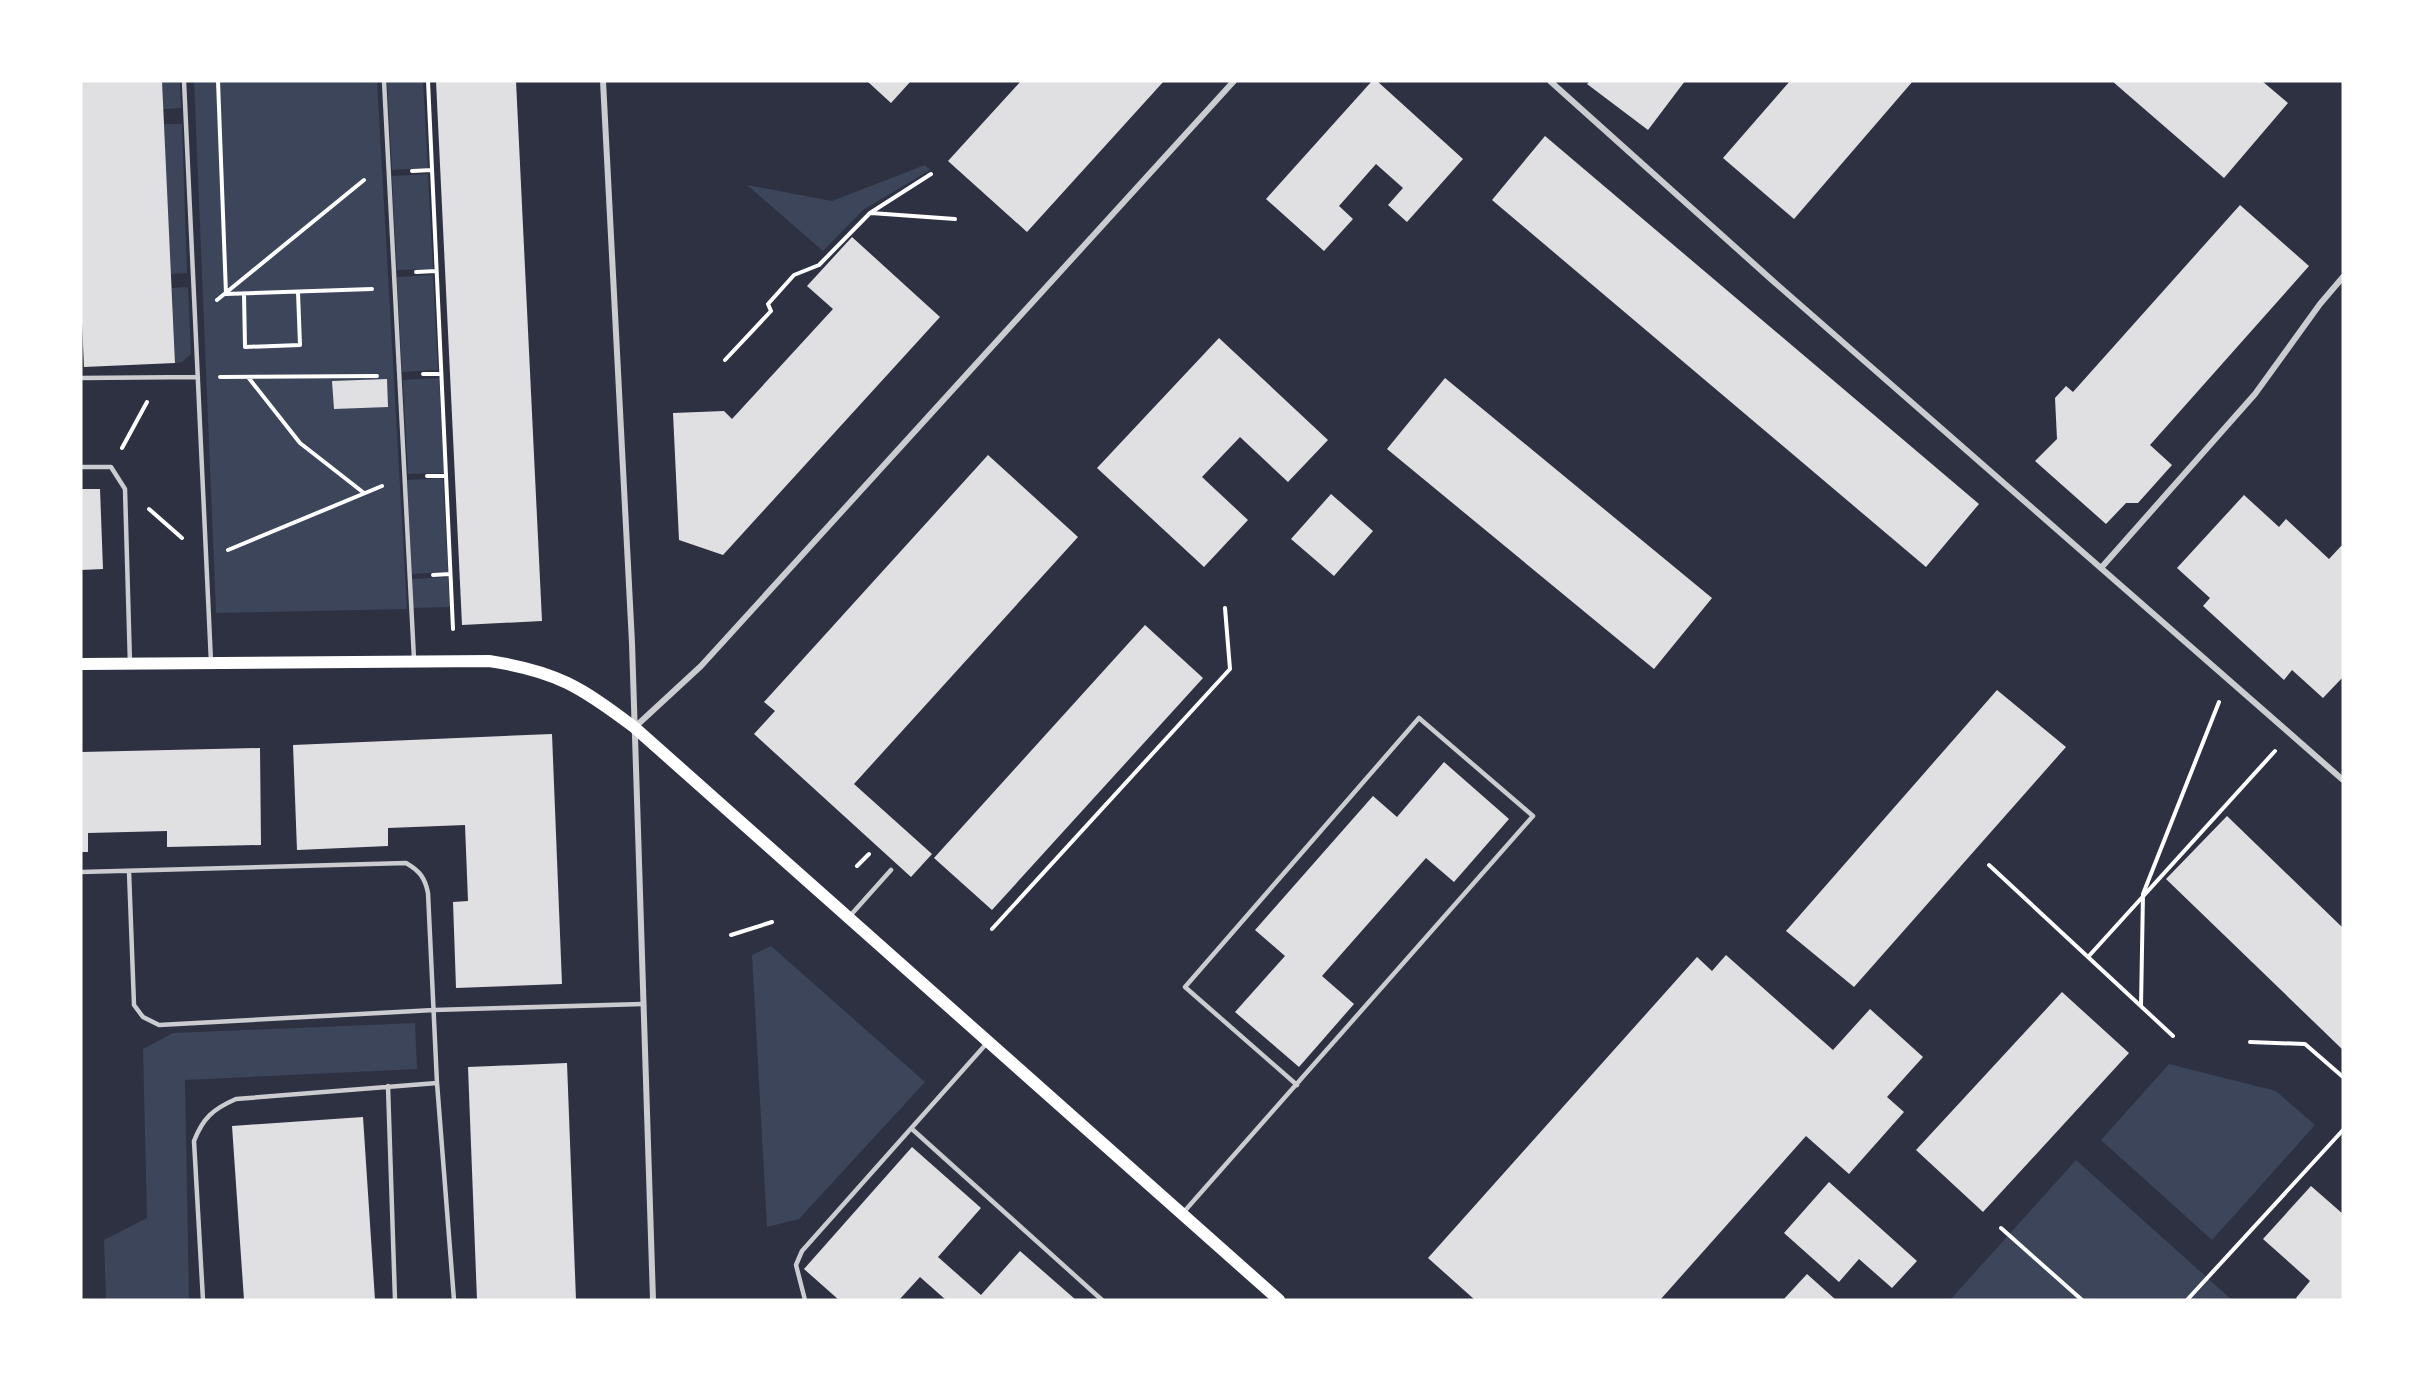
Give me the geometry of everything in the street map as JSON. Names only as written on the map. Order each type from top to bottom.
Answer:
[{"type":"main road","points":[[81,664],[489,661],[527,667],[559,677],[598,700],[634,728],[1279,1300]]},
{"type":"street","points":[[603,81],[632,643],[653,1300]]},
{"type":"street","points":[[634,728],[701,666],[1234,81]]},
{"type":"street","points":[[1550,81],[1773,282],[2343,780]]},
{"type":"street","points":[[2101,568],[2255,394],[2320,304],[2343,277]]},
{"type":"lane","points":[[184,81],[211,662]]},
{"type":"lane","points":[[384,81],[415,661]]},
{"type":"lane","points":[[81,378],[198,376]]},
{"type":"lane","points":[[81,467],[111,466],[125,489],[130,664]]},
{"type":"lane","points":[[1182,1214],[1297,1085],[1533,816],[1419,718],[1185,987],[1297,1085]]},
{"type":"lane","points":[[81,872],[406,863],[419,870],[425,880],[428,893],[437,1083],[454,1300]]},
{"type":"lane","points":[[849,917],[891,870]]},
{"type":"lane","points":[[129,871],[134,1005],[143,1017],[159,1025],[434,1010],[643,1004]]},
{"type":"lane","points":[[805,1300],[796,1265],[802,1251],[988,1042]]},
{"type":"lane","points":[[203,1300],[194,1141],[202,1120],[218,1107],[236,1099],[437,1083]]},
{"type":"lane","points":[[388,1086],[395,1300]]},
{"type":"lane","points":[[912,1129],[1102,1300]]},
{"type":"path","points":[[218,81],[226,294]]},
{"type":"path","points":[[428,81],[453,629]]},
{"type":"path","points":[[195,314],[226,294],[387,160]]},
{"type":"path","points":[[725,360],[771,311],[768,304],[794,275],[819,265],[870,213],[931,174]]},
{"type":"path","points":[[870,213],[955,219]]},
{"type":"path","points":[[226,294],[395,288]]},
{"type":"path","points":[[244,294],[245,347],[300,345],[298,292]]},
{"type":"path","points":[[198,376],[399,375]]},
{"type":"path","points":[[247,377],[300,443],[364,493]]},
{"type":"path","points":[[125,489],[206,559],[405,477]]},
{"type":"path","points":[[992,929],[1230,669],[1225,608]]},
{"type":"path","points":[[2140,1006],[2143,894],[2228,679]]},
{"type":"path","points":[[2088,957],[2290,734]]},
{"type":"path","points":[[857,866],[869,854]]},
{"type":"path","points":[[1989,865],[2173,1036]]},
{"type":"path","points":[[731,935],[772,922]]},
{"type":"path","points":[[2250,1042],[2305,1044],[2343,1077]]},
{"type":"path","points":[[2187,1300],[2343,1130]]},
{"type":"path","points":[[2001,1227],[2082,1300]]},
{"type":"path","points":[[2069,1300],[2075,1294]]},
{"type":"shaded area","points":[[162,81],[180,81],[181,108],[163,109]]},
{"type":"shaded area","points":[[194,81],[377,81],[407,609],[216,613]]},
{"type":"shaded area","points":[[387,81],[423,81],[428,168],[392,170]]},
{"type":"shaded area","points":[[164,124],[182,124],[187,273],[170,274]]},
{"type":"shaded area","points":[[925,165],[930,170],[863,210],[823,251],[747,185],[832,201]]},
{"type":"shaded area","points":[[428,174],[433,269],[397,270],[392,176]]},
{"type":"shaded area","points":[[433,275],[438,370],[402,372],[397,277]]},
{"type":"shaded area","points":[[188,287],[191,354],[182,362],[175,363],[172,288]]},
{"type":"shaded area","points":[[439,378],[444,473],[408,474],[403,380]]},
{"type":"shaded area","points":[[443,478],[448,572],[412,574],[407,480]]},
{"type":"shaded area","points":[[448,577],[450,607],[413,608],[412,579]]},
{"type":"shaded area","points":[[771,946],[925,1082],[799,1219],[767,1227],[752,955]]},
{"type":"shaded area","points":[[415,1023],[417,1069],[185,1080],[189,1300],[106,1300],[104,1240],[147,1218],[143,1049],[173,1033]]},
{"type":"shaded area","points":[[2169,1064],[2276,1091],[2315,1125],[2212,1240],[2101,1140]]},
{"type":"shaded area","points":[[2076,1160],[2232,1300],[1950,1300]]},
{"type":"building","points":[[81,81],[162,81],[175,363],[84,367],[81,301]]},
{"type":"building","points":[[436,81],[516,81],[542,621],[462,625]]},
{"type":"building","points":[[867,81],[911,81],[891,103]]},
{"type":"building","points":[[1021,81],[1164,81],[1027,232],[948,161]]},
{"type":"building","points":[[1372,81],[1377,81],[1463,159],[1407,222],[1388,205],[1403,188],[1376,164],[1339,206],[1353,219],[1324,251],[1266,199]]},
{"type":"building","points":[[1590,81],[1685,81],[1648,130],[1587,84]]},
{"type":"building","points":[[1790,81],[1913,81],[1794,219],[1723,158]]},
{"type":"building","points":[[2112,81],[2262,81],[2288,103],[2224,178]]},
{"type":"building","points":[[1545,136],[1979,504],[1926,567],[1492,200]]},
{"type":"building","points":[[2240,205],[2309,266],[2150,445],[2172,465],[2138,503],[2126,503],[2106,524],[2035,461],[2057,439],[2055,398],[2066,386],[2073,392]]},
{"type":"building","points":[[852,237],[940,317],[723,555],[679,540],[673,413],[724,411],[732,419],[833,309],[807,286]]},
{"type":"building","points":[[1219,338],[1328,440],[1288,482],[1240,437],[1202,477],[1248,520],[1204,567],[1097,468]]},
{"type":"building","points":[[1445,378],[1712,598],[1654,669],[1387,449]]},
{"type":"building","points":[[387,379],[388,407],[334,409],[332,381]]},
{"type":"building","points":[[988,455],[1078,537],[854,784],[932,854],[911,877],[754,734],[775,711],[764,702]]},
{"type":"building","points":[[81,489],[100,489],[103,569],[81,570]]},
{"type":"building","points":[[1331,494],[1373,531],[1334,576],[1291,539]]},
{"type":"building","points":[[2244,495],[2279,527],[2286,519],[2329,559],[2343,544],[2343,677],[2323,698],[2292,670],[2284,680],[2203,606],[2210,598],[2177,568]]},
{"type":"building","points":[[1145,625],[1203,678],[992,910],[934,858]]},
{"type":"building","points":[[1997,690],[2066,747],[1854,987],[1786,931]]},
{"type":"building","points":[[552,734],[562,984],[456,988],[453,902],[468,901],[465,825],[388,828],[388,846],[297,850],[293,745]]},
{"type":"building","points":[[260,748],[261,845],[167,847],[167,831],[88,833],[88,852],[81,852],[81,752]]},
{"type":"building","points":[[1444,762],[1509,819],[1454,882],[1426,858],[1322,976],[1354,1004],[1299,1067],[1235,1012],[1285,956],[1255,930],[1373,796],[1397,817]]},
{"type":"building","points":[[2227,816],[2343,928],[2343,1050],[2166,879]]},
{"type":"building","points":[[1726,955],[1833,1050],[1870,1009],[1923,1057],[1887,1097],[1904,1112],[1849,1174],[1806,1136],[1660,1300],[1475,1300],[1428,1258],[1697,957],[1712,971]]},
{"type":"building","points":[[2062,992],[2129,1053],[1983,1212],[1916,1150]]},
{"type":"building","points":[[567,1063],[576,1300],[477,1300],[468,1067]]},
{"type":"building","points":[[363,1117],[375,1300],[244,1300],[232,1126]]},
{"type":"building","points":[[912,1147],[981,1208],[938,1257],[981,1295],[1020,1251],[1076,1300],[946,1300],[920,1277],[899,1300],[839,1300],[804,1269]]},
{"type":"building","points":[[1829,1182],[1917,1261],[1892,1288],[1859,1259],[1839,1282],[1784,1233]]},
{"type":"building","points":[[2311,1186],[2343,1214],[2343,1300],[2298,1300],[2296,1298],[2310,1281],[2263,1239]]},
{"type":"building","points":[[1807,1274],[1836,1300],[1783,1300]]}]
